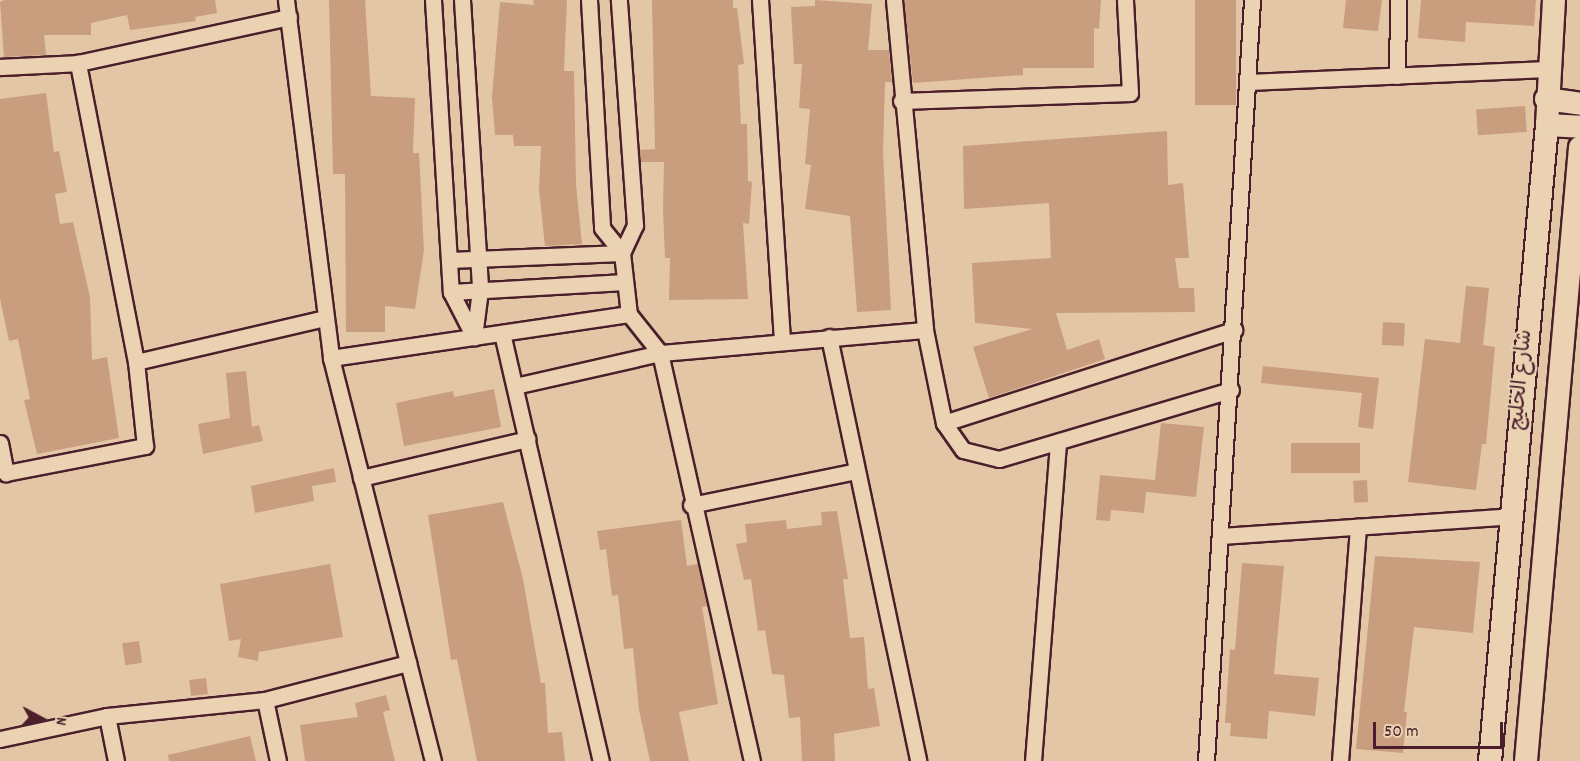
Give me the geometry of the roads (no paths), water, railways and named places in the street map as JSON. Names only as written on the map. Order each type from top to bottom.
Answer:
[{"type":"street","points":[[286,0],[331,358],[433,761]]},
{"type":"street","points":[[433,0],[451,292],[474,337]]},
{"type":"street","points":[[462,0],[480,290],[474,337]]},
{"type":"street","points":[[589,0],[602,228],[622,253]]},
{"type":"street","points":[[619,0],[635,225],[622,253],[629,314],[660,353],[691,506],[752,761]]},
{"type":"street","points":[[759,0],[782,341]]},
{"type":"street","points":[[894,0],[901,101],[926,330],[944,423],[963,450],[999,459],[1231,390]]},
{"type":"street","points":[[901,101],[1130,93],[1125,0]]},
{"type":"street","points":[[1206,761],[1231,390],[1252,0]]},
{"type":"street","points":[[1397,76],[1398,0]]},
{"type":"street","name":"شارع الخليج","points":[[1490,761],[1510,516],[1547,125],[1546,99],[1554,0]]},
{"type":"street","points":[[0,67],[78,63],[289,17]]},
{"type":"street","points":[[0,443],[6,473],[145,446],[136,362],[78,63]]},
{"type":"street","points":[[1248,82],[1548,69]]},
{"type":"street","points":[[1546,99],[1580,104]]},
{"type":"street","points":[[1547,125],[1580,127]]},
{"type":"street","points":[[1526,761],[1575,268],[1580,147]]},
{"type":"street","points":[[449,260],[622,253]]},
{"type":"street","points":[[451,292],[625,282]]},
{"type":"street","points":[[331,358],[629,314]]},
{"type":"street","points":[[136,362],[325,318]]},
{"type":"street","points":[[515,386],[660,353],[926,330]]},
{"type":"street","points":[[944,423],[1234,330]]},
{"type":"street","points":[[502,333],[601,761]]},
{"type":"street","points":[[829,337],[918,761]]},
{"type":"street","points":[[361,478],[527,439]]},
{"type":"street","points":[[1033,761],[1058,442]]},
{"type":"street","points":[[691,506],[857,471]]},
{"type":"street","points":[[1221,536],[1510,516]]},
{"type":"street","points":[[1340,761],[1358,527]]},
{"type":"street","points":[[0,739],[107,716],[265,700],[408,663]]},
{"type":"street","points":[[265,700],[278,761]]},
{"type":"street","points":[[107,716],[116,761]]}]
